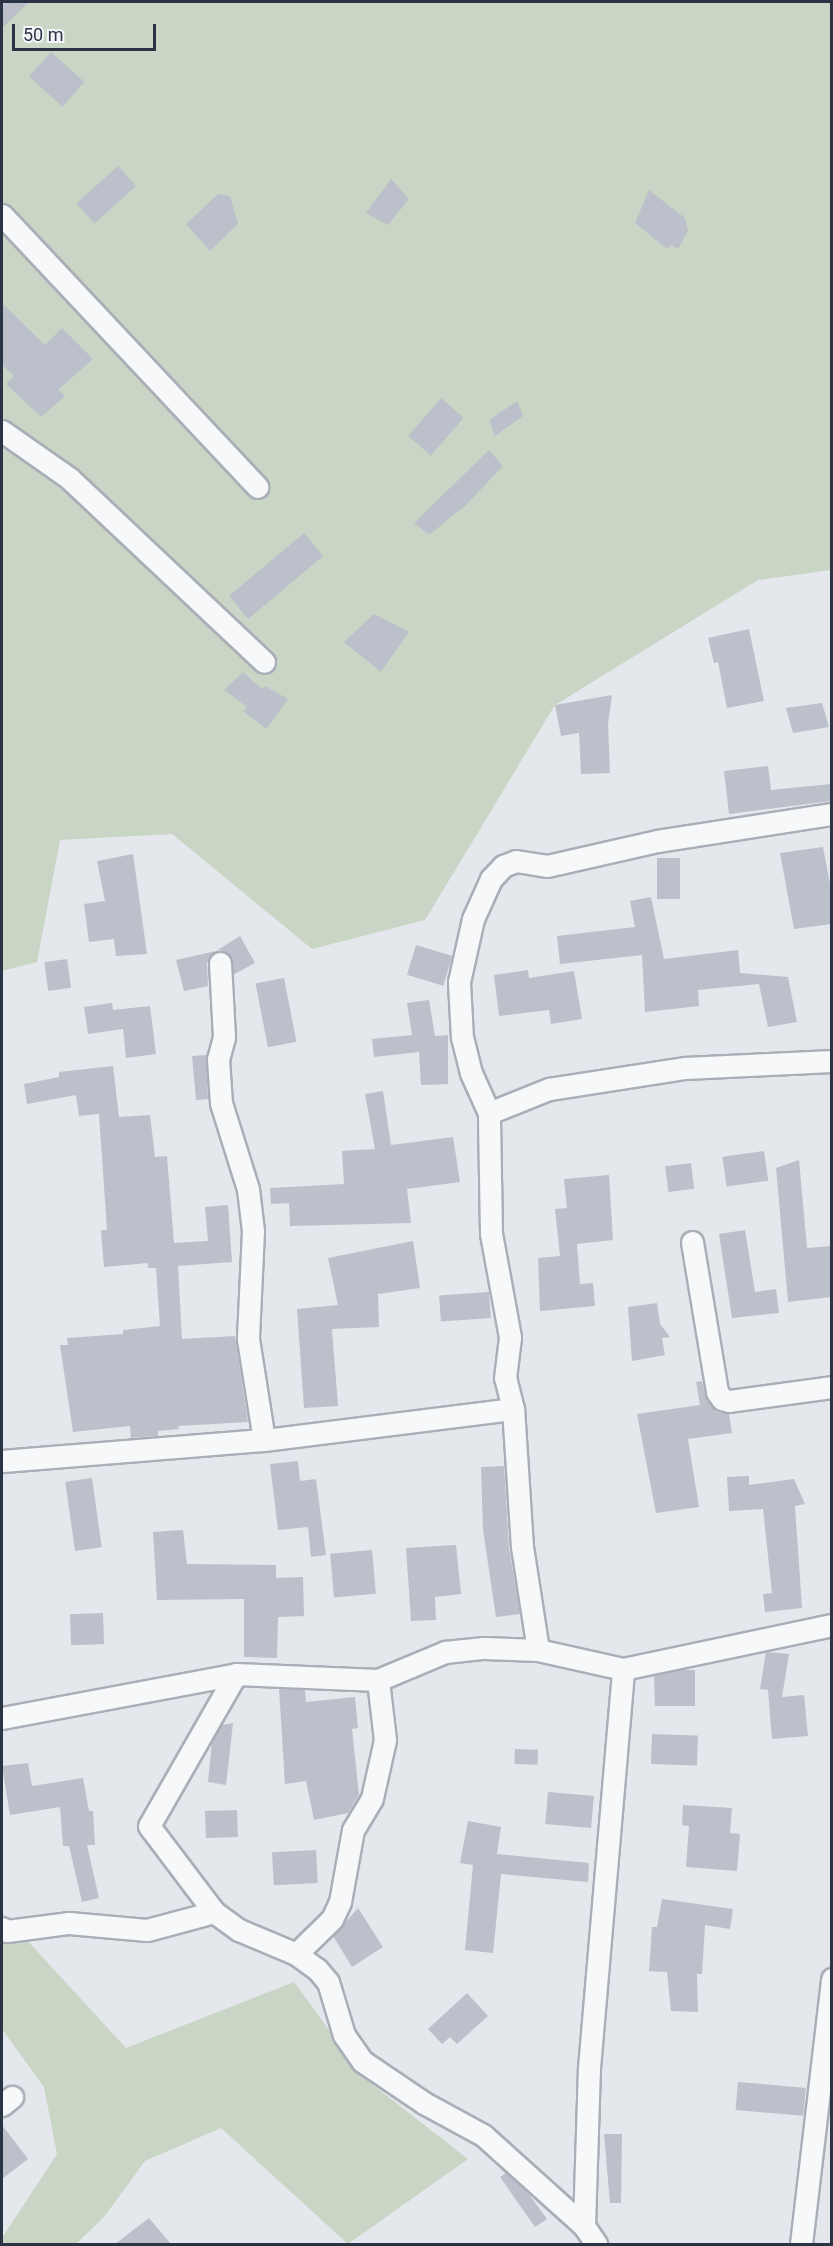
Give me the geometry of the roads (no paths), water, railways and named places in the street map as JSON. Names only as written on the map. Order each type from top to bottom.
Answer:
[{"type":"street","points":[[2,215],[257,487]]},
{"type":"street","points":[[2,431],[69,478],[264,662]]},
{"type":"street","points":[[538,1650],[522,1548],[513,1409],[506,1378],[510,1337],[491,1233],[489,1113],[471,1072],[462,1038],[459,982],[473,919],[490,879],[503,866],[516,861],[548,866],[657,841],[831,814]]},
{"type":"street","points":[[220,963],[221,1103],[248,1189],[254,1231],[248,1339],[264,1440]]},
{"type":"street","points":[[489,1113],[549,1089],[685,1068],[831,1061]]},
{"type":"street","points":[[692,1242],[717,1392],[722,1399],[729,1401],[831,1387]]},
{"type":"street","points":[[2,1461],[264,1440],[513,1409]]},
{"type":"street","points":[[2,1718],[236,1674],[378,1680],[444,1652],[484,1648],[538,1650],[623,1669],[831,1625]]},
{"type":"street","points":[[584,2226],[589,2068],[623,1669]]},
{"type":"street","points":[[236,1674],[206,1733],[149,1820],[149,1826],[214,1912],[239,1930],[296,1954],[328,1982],[344,2035],[362,2061],[424,2103],[483,2135],[584,2226],[596,2244]]},
{"type":"street","points":[[296,1954],[332,1919],[339,1902],[353,1830],[372,1798],[385,1740],[378,1680]]},
{"type":"street","points":[[2,1928],[7,1931],[69,1923],[147,1930],[214,1912]]},
{"type":"street","points":[[801,2244],[831,1979]]}]
